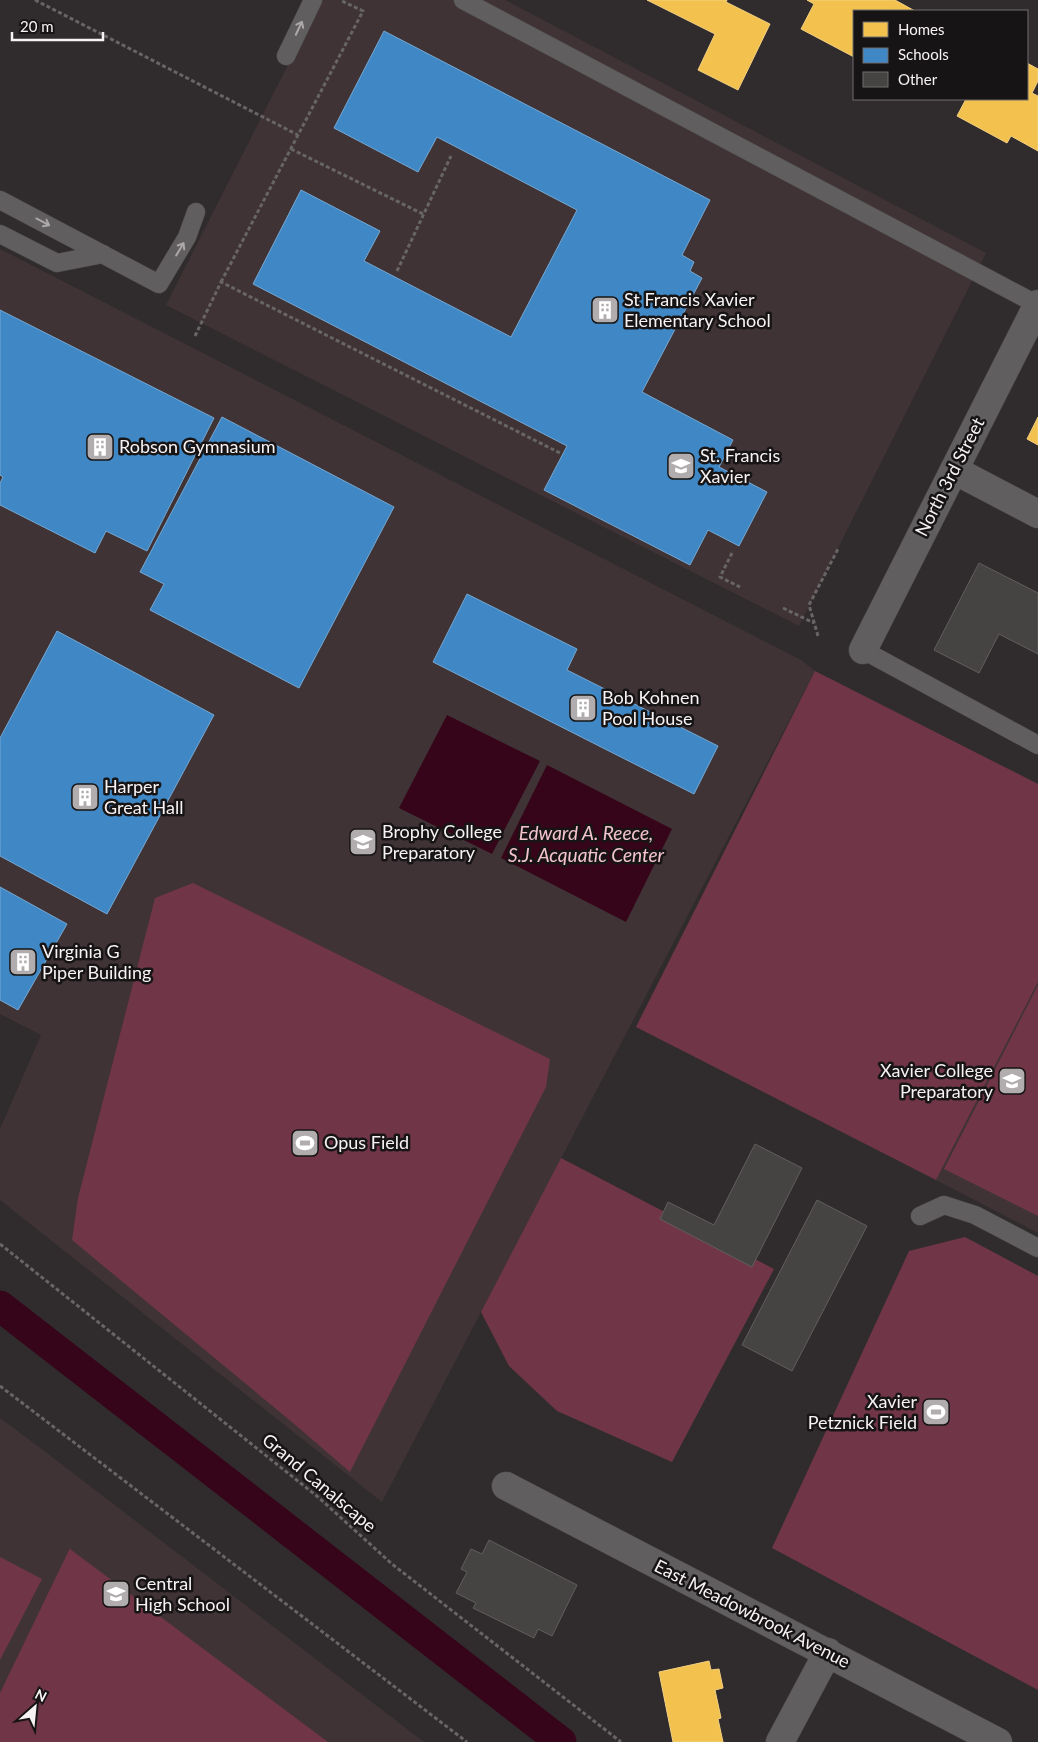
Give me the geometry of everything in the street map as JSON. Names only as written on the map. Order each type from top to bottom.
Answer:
[{"type":"street","name":"North 3rd Street","points":[[863,650],[1038,304]]},
{"type":"street","points":[[954,470],[1038,514]]},
{"type":"street","name":"East Meadowbrook Avenue","points":[[506,1486],[998,1742]]},
{"type":"street","points":[[780,1742],[828,1652]]},
{"type":"lane","points":[[286,56],[312,0]]},
{"type":"lane","points":[[463,0],[1038,304]]},
{"type":"lane","points":[[0,200],[159,284],[187,237],[196,212]]},
{"type":"lane","points":[[0,234],[57,263],[103,254]]},
{"type":"lane","points":[[863,650],[1038,745]]},
{"type":"lane","points":[[920,1216],[944,1206],[975,1215],[1038,1248]]},
{"type":"path","points":[[35,0],[298,136]]},
{"type":"path","points":[[195,336],[221,282],[363,11],[340,0]]},
{"type":"path","points":[[291,149],[423,214]]},
{"type":"path","points":[[397,271],[451,156]]},
{"type":"path","points":[[221,282],[560,453]]},
{"type":"path","points":[[818,636],[809,605],[838,550]]},
{"type":"path","points":[[732,553],[720,577],[740,586]]},
{"type":"path","points":[[783,608],[814,623]]},
{"type":"path","name":"Grand Canalscape","points":[[0,1244],[318,1497],[392,1564],[620,1742]]},
{"type":"path","points":[[0,1386],[467,1742]]},
{"type":"shaded area","name":"St. Francis Xavier","points":[[321,0],[505,0],[986,253],[799,626],[166,305]]},
{"type":"shaded area","name":"Brophy College Preparatory","points":[[0,249],[801,660],[815,671],[382,1502],[0,1200],[0,1129],[41,1035],[0,1014]]},
{"type":"shaded area","points":[[815,671],[1038,784],[1038,982],[936,1180],[636,1027]]},
{"type":"shaded area","name":"Opus Field","points":[[193,883],[550,1059],[546,1087],[350,1472],[72,1240],[78,1198],[155,898]]},
{"type":"shaded area","name":"Xavier College Preparatory","points":[[1038,982],[1038,1233],[936,1180]]},
{"type":"shaded area","name":"Xavier College Preparatory","points":[[1038,985],[1038,1216],[944,1169]]},
{"type":"shaded area","points":[[561,1158],[774,1269],[672,1462],[557,1411],[509,1366],[481,1312]]},
{"type":"shaded area","name":"Xavier Petznick Field","points":[[965,1237],[1038,1276],[1038,1690],[772,1548],[909,1251]]},
{"type":"shaded area","name":"Central High School","points":[[0,1418],[39,1447],[424,1742],[0,1742]]},
{"type":"shaded area","points":[[70,1548],[328,1742],[0,1742],[0,1693]]},
{"type":"shaded area","points":[[0,1557],[42,1579],[0,1660]]},
{"type":"water","name":"Edward A. Reece, S.J. Acquatic Center","points":[[447,715],[540,761],[492,854],[399,808]]},
{"type":"water","name":"Edward A. Reece, S.J. Acquatic Center","points":[[547,765],[672,829],[626,922],[501,858]]},
{"type":"building: Homes","points":[[647,0],[727,0],[726,2],[770,24],[738,90],[698,70],[715,34]]},
{"type":"building: Homes","points":[[807,0],[895,0],[913,10],[853,10],[853,56],[801,29],[814,4]]},
{"type":"building: Homes","points":[[1028,64],[1038,69],[1038,81],[1032,93],[1038,96],[1038,151],[1011,136],[1007,143],[957,116],[965,100],[1028,100]]},
{"type":"building: Homes","points":[[1038,417],[1038,445],[1027,439]]},
{"type":"building: Homes","points":[[709,1661],[711,1670],[719,1669],[723,1688],[715,1690],[721,1718],[718,1719],[723,1742],[673,1742],[659,1672]]},
{"type":"building: Schools","name":"St Francis Xavier Elementary School","points":[[384,31],[710,200],[682,255],[694,262],[690,271],[702,278],[642,392],[733,440],[719,467],[767,492],[739,546],[708,530],[690,565],[544,490],[567,446],[253,284],[301,190],[380,231],[364,261],[511,337],[577,210],[437,137],[418,172],[334,128]]},
{"type":"building: Schools","name":"Robson Gymnasium","points":[[0,310],[214,418],[147,551],[106,531],[95,553],[0,505],[0,483],[3,477],[0,475]]},
{"type":"building: Schools","points":[[222,417],[394,507],[299,688],[150,610],[164,584],[140,572]]},
{"type":"building: Schools","name":"Bob Kohnen Pool House","points":[[467,594],[577,649],[567,670],[718,746],[694,794],[433,662]]},
{"type":"building: Schools","name":"Harper Great Hall","points":[[57,631],[214,715],[107,914],[0,856],[0,738]]},
{"type":"building: Schools","name":"Virginia G Piper Building","points":[[0,887],[67,924],[18,1010],[0,1000]]},
{"type":"building: Other","points":[[979,563],[1038,593],[1038,654],[999,634],[979,673],[934,650]]},
{"type":"building: Other","points":[[755,1144],[802,1168],[752,1267],[660,1219],[668,1202],[714,1225]]},
{"type":"building: Other","points":[[817,1200],[867,1226],[792,1371],[742,1345]]},
{"type":"building: Other","points":[[489,1540],[577,1585],[552,1636],[538,1629],[534,1638],[473,1608],[476,1603],[456,1593],[467,1572],[461,1569],[471,1549],[482,1554]]},
{"type":"waterway","points":[[0,1306],[561,1742]]},
{"type":"place","name":"St Francis Xavier Elementary School","points":[[605,310]]},
{"type":"place","name":"Robson Gymnasium","points":[[100,447]]},
{"type":"place","name":"St. Francis Xavier","points":[[681,466]]},
{"type":"place","name":"Bob Kohnen Pool House","points":[[583,708]]},
{"type":"place","name":"Harper Great Hall","points":[[85,797]]},
{"type":"place","name":"Brophy College Preparatory","points":[[363,842]]},
{"type":"place","name":"Virginia G Piper Building","points":[[23,962]]},
{"type":"place","name":"Xavier College Preparatory","points":[[1012,1081]]},
{"type":"place","name":"Opus Field","points":[[305,1143]]},
{"type":"place","name":"Xavier Petznick Field","points":[[936,1412]]},
{"type":"place","name":"Central High School","points":[[116,1594]]}]
